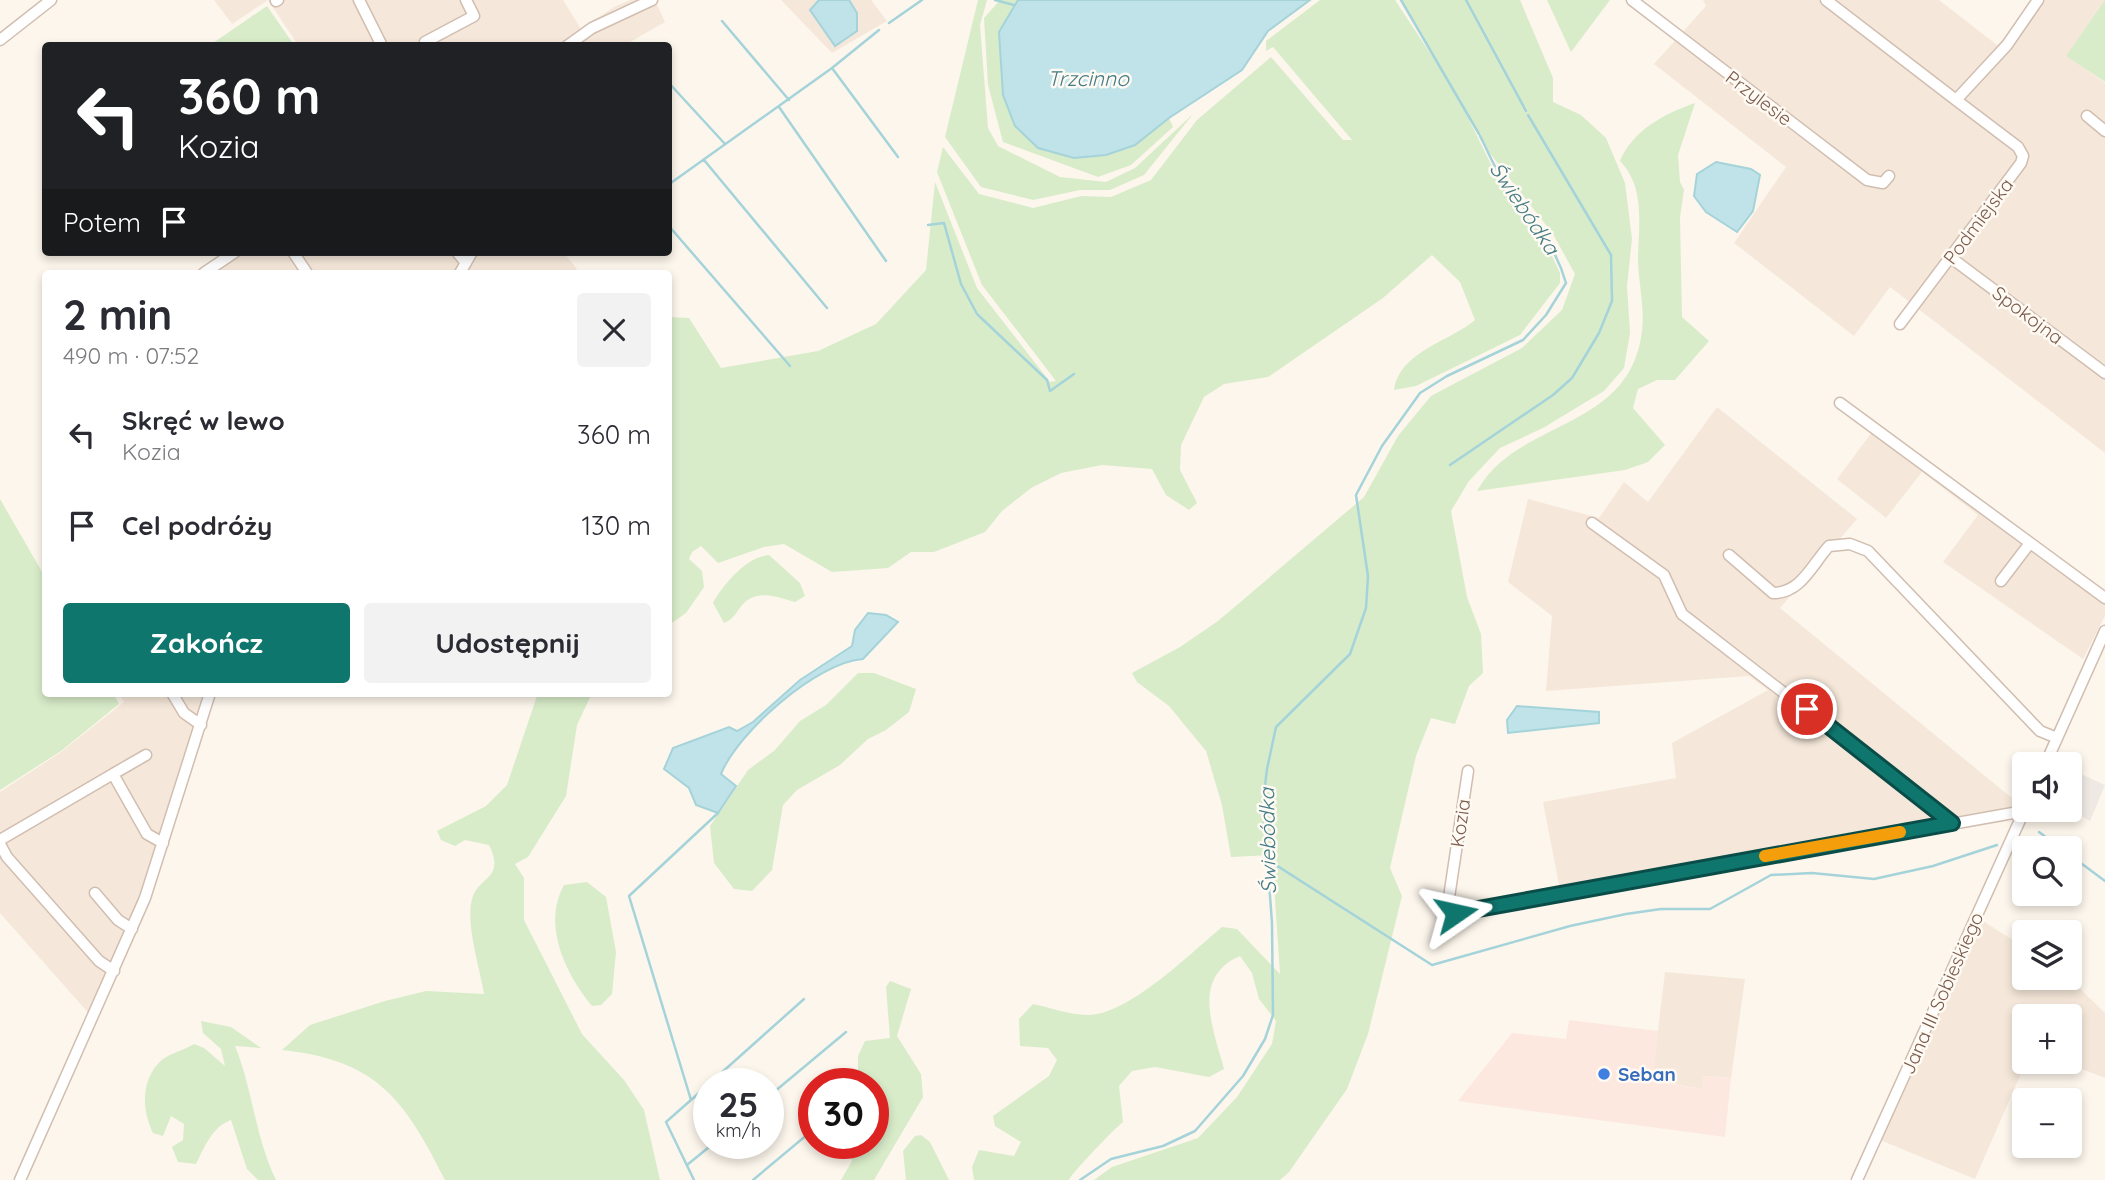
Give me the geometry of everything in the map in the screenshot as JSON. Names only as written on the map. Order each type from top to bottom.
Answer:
[{"type":"street","points":[[0,40],[51,0]]},
{"type":"street","points":[[359,0],[380,42]]},
{"type":"street","points":[[425,42],[474,16],[466,0]]},
{"type":"street","points":[[573,42],[592,28],[652,0]]},
{"type":"street","name":"Przylesie","points":[[1632,0],[1867,180],[1883,183],[1889,176]]},
{"type":"street","points":[[1826,0],[1956,100],[2007,45],[2038,0]]},
{"type":"street","name":"Podmiejska","points":[[1900,324],[2023,160],[2018,147],[1956,100]]},
{"type":"street","points":[[2087,116],[2105,131]]},
{"type":"street","points":[[208,270],[229,256]]},
{"type":"street","points":[[461,256],[467,263]]},
{"type":"street","points":[[462,270],[470,256]]},
{"type":"street","name":"Spokojna","points":[[1950,257],[2105,373]]},
{"type":"street","points":[[1840,403],[2105,598]]},
{"type":"street","points":[[1592,523],[1664,575],[1682,614],[1952,823]]},
{"type":"street","points":[[2001,581],[2030,543]]},
{"type":"street","points":[[1729,555],[1773,593],[1787,593],[1796,588],[1829,546],[1850,544],[1868,551],[2040,731],[2057,738]]},
{"type":"street","points":[[2051,752],[2105,631]]},
{"type":"street","points":[[175,697],[184,713],[201,725]]},
{"type":"street","points":[[20,1180],[132,929],[163,843],[209,697]]},
{"type":"street","points":[[114,971],[90,950],[7,858],[0,842],[146,755]]},
{"type":"street","name":"Kozia","points":[[1468,771],[1448,904],[1450,910],[1456,913],[2012,812]]},
{"type":"street","points":[[113,774],[148,834],[163,843]]},
{"type":"street","name":"Jana III Sobieskiego","points":[[1858,1179],[2019,822]]},
{"type":"street","points":[[95,893],[118,920],[132,929]]},
{"type":"shaded area","points":[[214,0],[268,0],[232,24]]},
{"type":"shaded area","points":[[268,0],[563,0],[581,29],[614,7],[630,0],[655,0],[665,22],[630,42],[296,42]]},
{"type":"shaded area","points":[[781,0],[871,0],[887,21],[832,53]]},
{"type":"shaded area","points":[[1703,0],[1939,0],[1997,45],[2026,18],[2039,0],[2105,0],[2067,56],[2105,83],[2105,453],[1890,287],[1854,336],[1734,243],[1786,167],[1654,64],[1706,6]]},
{"type":"shaded area","points":[[224,256],[566,256],[577,269],[576,270],[203,270]]},
{"type":"shaded area","points":[[1717,407],[1857,519],[1780,608],[2012,798],[2012,814],[2008,821],[1561,895],[1543,802],[1676,778],[1672,743],[1768,690],[1749,676],[1546,691],[1552,616],[1508,582],[1528,499],[1599,518],[1624,482],[1648,502]]},
{"type":"shaded area","points":[[1878,424],[2105,593],[2105,616],[2083,659],[1943,562],[1978,515],[1922,472],[1886,518],[1837,479]]},
{"type":"shaded area","points":[[121,697],[207,697],[142,895],[91,1016],[0,913],[0,792],[61,752],[124,702]]},
{"type":"shaded area","points":[[2082,774],[2105,785],[2090,821],[2082,817]]},
{"type":"shaded area","points":[[1980,919],[2012,940],[2012,990],[2081,990],[2105,1013],[2105,1078],[2082,1069],[2082,1004],[2012,1004],[2012,1074],[2021,1074],[2015,1088],[2012,1088],[2012,1094],[1975,1179],[1880,1140]]},
{"type":"shaded area","points":[[1665,972],[1745,979],[1731,1078],[1704,1076],[1702,1089],[1652,1080]]},
{"type":"shaded area","points":[[1569,1020],[1658,1031],[1653,1081],[1702,1089],[1704,1076],[1731,1078],[1725,1137],[1458,1101],[1512,1033],[1566,1039]]},
{"type":"green space","points":[[978,0],[987,0],[980,25],[988,128],[998,146],[1060,177],[1106,182],[1135,168],[1193,114],[1144,175],[1110,190],[1080,190],[1033,200],[981,187],[945,137]]},
{"type":"green space","name":"Trzcinno","points":[[1000,0],[1027,0],[1213,67],[1286,18],[1268,31],[1242,70],[1169,118],[1173,127],[1131,165],[1098,177],[1003,142],[988,85],[984,18]]},
{"type":"green space","points":[[1320,0],[1395,0],[1448,80],[1401,0],[1520,0],[1553,78],[1553,102],[1581,115],[1606,138],[1625,183],[1632,239],[1627,286],[1630,333],[1624,368],[1604,391],[1543,428],[1500,448],[1469,481],[1451,511],[1467,597],[1481,634],[1483,673],[1469,686],[1455,724],[1431,718],[1416,756],[1390,868],[1402,896],[1368,1034],[1347,1089],[1289,1172],[1280,1180],[1094,1180],[1112,1167],[1198,1138],[1237,1097],[1272,1044],[1276,1021],[1259,999],[1252,973],[1240,956],[1225,965],[1215,977],[1211,990],[1211,1021],[1224,1069],[1209,1077],[1155,1067],[1132,1071],[1119,1086],[1123,1122],[1069,1180],[974,1180],[972,1167],[979,1150],[1014,1156],[1021,1142],[995,1126],[993,1116],[1049,1076],[1057,1060],[1048,1048],[1020,1046],[1019,1019],[1033,1004],[1081,1015],[1112,1009],[1146,990],[1222,927],[1237,929],[1280,974],[1272,855],[1231,857],[1222,805],[1206,751],[1169,706],[1137,682],[1132,673],[1180,647],[1218,621],[1364,497],[1398,436],[1431,396],[1522,348],[1562,310],[1575,274],[1553,234],[1489,152],[1456,93],[1502,187],[1542,235],[1560,273],[1560,283],[1520,335],[1416,386],[1394,390],[1398,377],[1415,357],[1475,320],[1460,282],[1432,255],[1383,298],[1268,377],[1224,384],[1204,397],[1181,445],[1180,470],[1197,503],[1189,510],[1166,495],[1152,469],[1102,465],[1061,473],[1031,488],[1002,511],[985,532],[934,552],[911,552],[888,568],[832,572],[784,544],[764,547],[718,563],[701,546],[692,552],[689,559],[702,571],[704,587],[686,613],[672,623],[672,317],[689,318],[721,368],[818,351],[876,324],[926,270],[935,182],[977,288],[1050,382],[1056,381],[982,285],[937,172],[943,147],[979,194],[1033,208],[1081,196],[1111,197],[1151,180],[1197,120],[1271,57],[1343,140],[1352,140],[1273,47],[1266,51],[1266,41]]},
{"type":"green space","points":[[1547,0],[1610,0],[1571,52]]},
{"type":"green space","points":[[2105,0],[2105,82],[2066,56]]},
{"type":"green space","points":[[267,6],[292,42],[214,42]]},
{"type":"green space","points":[[1695,103],[1678,155],[1680,182],[1684,190],[1680,217],[1682,317],[1709,341],[1675,380],[1657,380],[1638,389],[1633,408],[1665,445],[1648,462],[1625,470],[1477,491],[1495,467],[1518,449],[1595,407],[1617,388],[1633,364],[1643,322],[1638,266],[1639,206],[1633,182],[1620,161],[1641,132],[1672,112]]},
{"type":"green space","points":[[0,499],[42,572],[42,697],[115,697],[119,704],[61,751],[0,790]]},
{"type":"green space","points":[[769,555],[800,583],[805,596],[795,602],[769,595],[756,596],[744,603],[733,617],[724,623],[713,603],[717,596],[744,566]]},
{"type":"green space","points":[[858,673],[874,673],[916,689],[909,712],[886,730],[868,739],[840,765],[797,790],[783,805],[772,870],[752,891],[734,889],[714,863],[710,826],[748,770],[775,750],[800,721],[826,705]]},
{"type":"green space","points":[[537,697],[590,697],[577,725],[566,796],[528,857],[515,864],[524,878],[524,920],[582,1034],[624,1080],[644,1110],[660,1180],[445,1180],[415,1126],[383,1088],[364,1074],[341,1063],[282,1050],[310,1025],[385,1001],[426,991],[484,994],[470,918],[473,896],[493,870],[493,856],[489,845],[465,840],[455,846],[441,840],[437,831],[486,806],[507,785]]},
{"type":"green space","points":[[587,882],[606,897],[616,952],[612,994],[601,1005],[592,1006],[565,964],[556,932],[555,916],[564,885]]},
{"type":"green space","points":[[890,981],[911,989],[897,1036],[921,1074],[923,1097],[889,1155],[889,1068],[858,1068],[858,1056],[865,1041],[890,1038],[886,987]]},
{"type":"green space","points":[[201,1021],[231,1027],[261,1048],[235,1046],[263,1147],[276,1180],[258,1180],[247,1169],[231,1120],[214,1132],[196,1164],[178,1162],[172,1147],[183,1140],[184,1124],[171,1116],[163,1136],[153,1133],[146,1114],[145,1094],[150,1075],[163,1059],[194,1044],[204,1048],[225,1066],[221,1049],[203,1033]]},
{"type":"green space","points":[[921,1135],[930,1142],[949,1180],[906,1180],[903,1151],[915,1136]]},
{"type":"green space","points":[[886,1159],[874,1180],[841,1180],[852,1161]]},
{"type":"water","points":[[819,0],[849,0],[857,13],[857,31],[835,46],[810,10]]},
{"type":"water","name":"Trzcinno","points":[[1018,0],[1310,0],[1268,31],[1242,70],[1169,118],[1135,145],[1106,155],[1074,158],[1038,148],[1015,126],[1003,95],[999,32]]},
{"type":"water","points":[[1716,162],[1751,169],[1760,175],[1753,211],[1737,232],[1706,212],[1694,196],[1697,174]]},
{"type":"water","points":[[868,613],[886,615],[898,622],[863,659],[844,663],[824,672],[781,702],[761,720],[730,757],[721,774],[736,786],[718,813],[696,805],[689,788],[664,769],[673,748],[729,727],[737,731],[753,722],[800,680],[852,646],[855,630]]},
{"type":"water","points":[[1517,706],[1599,712],[1599,723],[1508,733],[1507,720]]},
{"type":"waterway","points":[[889,23],[922,0]]},
{"type":"waterway","points":[[995,0],[1014,5]]},
{"type":"waterway","name":"Świebódka","points":[[1401,0],[1479,134]]},
{"type":"waterway","points":[[1466,0],[1526,111]]},
{"type":"waterway","points":[[722,21],[789,100]]},
{"type":"waterway","points":[[672,182],[832,68],[879,30]]},
{"type":"waterway","points":[[832,68],[898,157]]},
{"type":"waterway","points":[[672,86],[725,144]]},
{"type":"waterway","points":[[779,107],[886,261]]},
{"type":"waterway","points":[[1450,465],[1553,395],[1572,378],[1599,333],[1612,301],[1611,255],[1528,115]]},
{"type":"waterway","name":"Świebódka","points":[[1080,1180],[1111,1159],[1163,1146],[1195,1131],[1243,1076],[1265,1039],[1273,1015],[1272,923],[1263,802],[1267,769],[1276,727],[1350,654],[1366,608],[1368,576],[1356,495],[1382,446],[1420,393],[1447,376],[1523,340],[1546,315],[1566,283],[1546,239],[1494,166],[1480,136]]},
{"type":"waterway","points":[[704,160],[827,308]]},
{"type":"waterway","points":[[928,225],[944,223],[961,284],[977,314],[1047,380],[1050,391],[1074,374]]},
{"type":"waterway","points":[[672,230],[790,366]]},
{"type":"waterway","points":[[694,1180],[666,1122],[691,1100],[629,896],[718,813]]},
{"type":"waterway","points":[[2039,832],[2044,836]]},
{"type":"waterway","points":[[1268,860],[1432,965],[1570,926],[1626,914],[1661,909],[1710,909],[1771,875],[1812,873],[1874,879],[1933,866],[1997,845]]},
{"type":"waterway","points":[[2082,864],[2105,881]]},
{"type":"waterway","points":[[727,1068],[804,999]]},
{"type":"waterway","points":[[784,1084],[846,1032]]},
{"type":"waterway","points":[[753,1180],[798,1142]]},
{"type":"waterway","points":[[687,1165],[694,1159]]},
{"type":"slow traffic","points":[[1765,856],[1900,832]]},
{"type":"place","name":"Seban","points":[[1604,1074]]},
{"type":"route","points":[[1456,913],[1604,884],[1952,823],[1807,709]]}]
